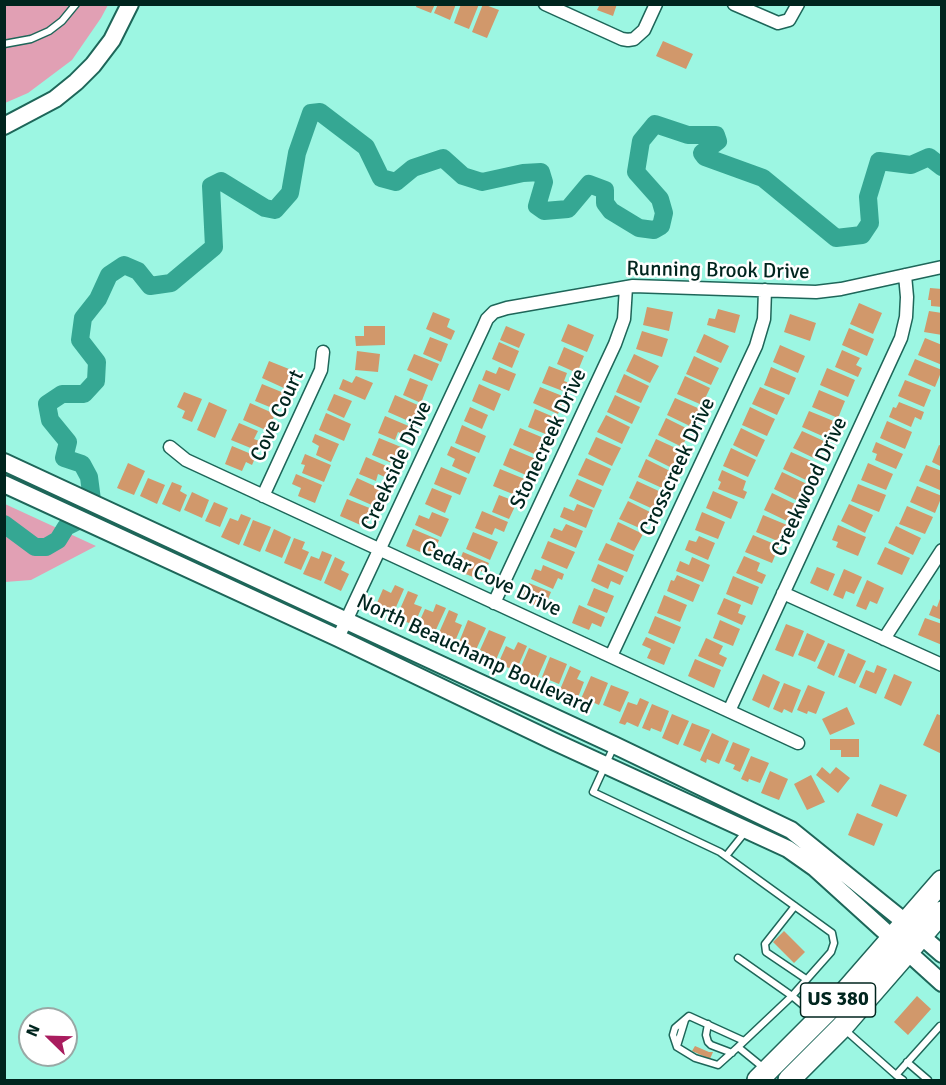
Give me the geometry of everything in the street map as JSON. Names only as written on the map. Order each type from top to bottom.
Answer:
[{"type":"highway","name":"US 380","points":[[762,1076],[840,998],[942,881]]},
{"type":"highway","name":"US 380","points":[[789,1080],[842,1027],[942,912]]},
{"type":"street","points":[[4,126],[55,99],[82,76],[112,40],[130,4]]},
{"type":"street","points":[[545,4],[622,39],[634,39],[644,30],[656,4]]},
{"type":"street","points":[[734,4],[778,23],[789,20],[798,4]]},
{"type":"street","name":"Running Brook Drive","points":[[494,312],[626,287],[816,292],[841,289],[942,267]]},
{"type":"street","name":"Creekwood Drive","points":[[729,711],[901,338],[906,317],[905,275]]},
{"type":"street","name":"Stonecreek Drive","points":[[494,603],[615,344],[624,319],[626,287]]},
{"type":"street","name":"Crosscreek Drive","points":[[611,656],[756,346],[764,319],[765,290]]},
{"type":"street","name":"Creekside Drive","points":[[338,638],[483,327],[494,312]]},
{"type":"street","name":"Cove Court","points":[[263,496],[321,370],[323,352]]},
{"type":"street","name":"Cedar Cove Drive","points":[[170,447],[186,460],[798,742]]},
{"type":"street","name":"North Beauchamp Boulevard","points":[[4,462],[614,745],[791,830],[942,954]]},
{"type":"street","name":"North Beauchamp Boulevard","points":[[4,484],[338,638],[801,857],[942,983]]},
{"type":"street","points":[[884,639],[942,550]]},
{"type":"street","points":[[783,593],[942,664]]},
{"type":"street","points":[[747,830],[754,823],[785,834],[791,830]]},
{"type":"lane","points":[[4,44],[31,39],[49,31],[62,21],[76,4]]},
{"type":"lane","points":[[614,745],[593,792],[726,856],[832,933],[834,943],[831,952],[792,996],[732,1053],[718,1065],[695,1058],[677,1047],[673,1035],[675,1028],[687,1018],[708,1024],[744,1041]]},
{"type":"lane","points":[[726,856],[747,830]]},
{"type":"lane","points":[[795,906],[765,944],[766,952],[806,980]]},
{"type":"lane","points":[[738,958],[792,996],[819,1019]]},
{"type":"lane","points":[[708,1024],[706,1035],[711,1045],[732,1053]]},
{"type":"lane","points":[[896,1075],[940,1026],[942,1028]]},
{"type":"lane","points":[[842,1027],[903,1080]]},
{"type":"lane","points":[[738,1047],[762,1076]]},
{"type":"lane","points":[[907,1062],[928,1080]]},
{"type":"shaded area","points":[[5,5],[108,5],[72,60],[28,93],[5,103]]},
{"type":"shaded area","points":[[5,504],[96,546],[31,580],[5,582]]},
{"type":"building","points":[[417,4],[435,4],[431,13],[416,7]]},
{"type":"building","points":[[438,4],[456,4],[450,20],[434,13]]},
{"type":"building","points":[[461,4],[479,4],[469,29],[454,23]]},
{"type":"building","points":[[483,4],[499,10],[487,38],[472,32]]},
{"type":"building","points":[[600,4],[617,4],[613,16],[597,10]]},
{"type":"building","points":[[663,41],[693,54],[686,69],[656,56]]},
{"type":"building","points":[[930,288],[942,289],[942,307],[931,306],[931,300],[928,300]]},
{"type":"building","points":[[859,303],[882,313],[873,334],[850,324]]},
{"type":"building","points":[[647,307],[673,312],[669,331],[643,325]]},
{"type":"building","points":[[718,309],[740,315],[735,333],[707,325],[709,318],[715,319]]},
{"type":"building","points":[[929,311],[942,313],[942,335],[924,332]]},
{"type":"building","points":[[433,312],[450,319],[447,327],[455,331],[451,340],[426,329]]},
{"type":"building","points":[[790,314],[816,323],[810,341],[784,332]]},
{"type":"building","points":[[568,324],[594,335],[587,352],[561,341]]},
{"type":"building","points":[[364,326],[385,326],[385,345],[356,346],[355,336],[364,336]]},
{"type":"building","points":[[506,326],[525,334],[519,348],[500,340]]},
{"type":"building","points":[[849,328],[874,339],[867,356],[842,345]]},
{"type":"building","points":[[642,331],[668,339],[662,357],[636,349]]},
{"type":"building","points":[[704,334],[729,346],[721,363],[696,352]]},
{"type":"building","points":[[430,337],[448,344],[441,362],[423,354]]},
{"type":"building","points":[[925,338],[942,345],[942,365],[918,355]]},
{"type":"building","points":[[499,342],[519,351],[512,368],[492,359]]},
{"type":"building","points":[[780,345],[805,356],[798,373],[773,362]]},
{"type":"building","points":[[564,347],[584,356],[577,373],[557,364]]},
{"type":"building","points":[[842,350],[860,358],[856,365],[862,368],[858,377],[835,367]]},
{"type":"building","points":[[357,351],[380,354],[378,372],[355,370]]},
{"type":"building","points":[[414,354],[439,364],[432,381],[407,370]]},
{"type":"building","points":[[634,354],[659,366],[650,383],[626,371]]},
{"type":"building","points":[[694,356],[719,368],[711,385],[686,374]]},
{"type":"building","points":[[915,359],[942,370],[935,387],[908,375]]},
{"type":"building","points":[[269,361],[294,371],[286,389],[262,378]]},
{"type":"building","points":[[549,366],[567,373],[564,381],[572,384],[568,393],[542,383]]},
{"type":"building","points":[[499,367],[516,374],[509,391],[482,380],[486,370],[496,374]]},
{"type":"building","points":[[771,367],[796,378],[789,395],[764,385]]},
{"type":"building","points":[[827,368],[855,380],[848,397],[820,385]]},
{"type":"building","points":[[624,374],[649,386],[641,403],[616,392]]},
{"type":"building","points":[[356,376],[373,383],[365,400],[339,389],[343,379],[352,383]]},
{"type":"building","points":[[685,376],[710,388],[702,405],[677,394]]},
{"type":"building","points":[[410,378],[428,385],[421,403],[403,395]]},
{"type":"building","points":[[905,380],[931,390],[924,407],[898,396]]},
{"type":"building","points":[[262,384],[284,393],[277,410],[255,401]]},
{"type":"building","points":[[479,384],[501,394],[494,411],[472,401]]},
{"type":"building","points":[[540,387],[565,397],[558,414],[533,403]]},
{"type":"building","points":[[760,387],[785,398],[777,415],[752,404]]},
{"type":"building","points":[[819,390],[845,401],[838,418],[812,407]]},
{"type":"building","points":[[184,392],[202,399],[192,422],[182,418],[185,411],[177,407]]},
{"type":"building","points":[[334,394],[352,401],[344,418],[327,410]]},
{"type":"building","points":[[395,395],[420,406],[413,423],[388,412]]},
{"type":"building","points":[[615,395],[640,407],[632,424],[607,412]]},
{"type":"building","points":[[675,398],[700,409],[692,427],[667,415]]},
{"type":"building","points":[[209,402],[227,410],[215,438],[197,430]]},
{"type":"building","points":[[899,402],[924,412],[921,420],[915,417],[911,427],[889,417],[893,407],[896,408]]},
{"type":"building","points":[[250,403],[275,414],[268,431],[243,420]]},
{"type":"building","points":[[470,407],[488,415],[482,429],[464,421]]},
{"type":"building","points":[[750,407],[775,419],[767,436],[742,425]]},
{"type":"building","points":[[535,409],[556,418],[548,435],[528,427]]},
{"type":"building","points":[[809,411],[836,422],[829,439],[802,427]]},
{"type":"building","points":[[326,413],[351,424],[344,441],[319,430]]},
{"type":"building","points":[[606,415],[630,427],[622,444],[597,432]]},
{"type":"building","points":[[385,416],[411,427],[407,436],[398,432],[395,440],[378,433]]},
{"type":"building","points":[[666,418],[690,430],[682,447],[658,435]]},
{"type":"building","points":[[887,421],[912,432],[905,449],[880,438]]},
{"type":"building","points":[[239,423],[258,431],[254,439],[262,442],[258,451],[231,440]]},
{"type":"building","points":[[462,425],[486,436],[479,453],[455,443]]},
{"type":"building","points":[[520,428],[546,439],[539,456],[513,445]]},
{"type":"building","points":[[741,428],[765,440],[757,457],[733,445]]},
{"type":"building","points":[[802,431],[826,442],[818,460],[793,448]]},
{"type":"building","points":[[315,434],[339,444],[331,462],[316,455],[319,446],[312,442]]},
{"type":"building","points":[[596,437],[621,448],[612,466],[588,454]]},
{"type":"building","points":[[379,438],[401,447],[394,464],[372,455]]},
{"type":"building","points":[[656,439],[680,450],[672,468],[648,456]]},
{"type":"building","points":[[876,442],[903,454],[896,469],[875,460],[877,454],[872,452]]},
{"type":"building","points":[[939,445],[942,446],[942,467],[932,462]]},
{"type":"building","points":[[232,446],[256,456],[252,465],[246,462],[242,471],[225,464]]},
{"type":"building","points":[[451,446],[476,457],[469,474],[452,466],[455,459],[447,455]]},
{"type":"building","points":[[510,448],[536,459],[528,476],[503,465]]},
{"type":"building","points":[[731,448],[756,460],[748,477],[723,466]]},
{"type":"building","points":[[791,452],[816,463],[808,481],[783,469]]},
{"type":"building","points":[[305,454],[331,465],[324,482],[302,473],[305,465],[301,464]]},
{"type":"building","points":[[366,457],[391,468],[387,478],[378,474],[376,481],[359,474]]},
{"type":"building","points":[[586,458],[611,469],[603,486],[578,475]]},
{"type":"building","points":[[646,459],[670,471],[662,488],[638,477]]},
{"type":"building","points":[[128,463],[145,471],[134,495],[117,488]]},
{"type":"building","points":[[868,463],[893,474],[886,490],[861,480]]},
{"type":"building","points":[[926,465],[942,471],[942,491],[919,481]]},
{"type":"building","points":[[441,467],[467,478],[460,495],[434,484]]},
{"type":"building","points":[[500,469],[527,480],[520,497],[493,486]]},
{"type":"building","points":[[722,470],[746,481],[743,490],[747,492],[744,499],[718,489],[721,482],[718,480]]},
{"type":"building","points":[[782,472],[807,484],[798,501],[774,489]]},
{"type":"building","points":[[296,474],[322,485],[315,503],[298,496],[301,488],[292,484]]},
{"type":"building","points":[[148,478],[165,485],[157,504],[140,496]]},
{"type":"building","points":[[357,478],[381,489],[374,506],[349,495]]},
{"type":"building","points":[[577,479],[602,490],[594,508],[569,496]]},
{"type":"building","points":[[637,481],[661,492],[653,509],[629,498]]},
{"type":"building","points":[[172,482],[182,486],[180,491],[187,495],[180,512],[162,504]]},
{"type":"building","points":[[858,484],[886,495],[879,512],[851,501]]},
{"type":"building","points":[[917,486],[942,496],[935,513],[910,502]]},
{"type":"building","points":[[432,488],[452,496],[445,513],[425,504]]},
{"type":"building","points":[[713,491],[738,502],[731,519],[706,508]]},
{"type":"building","points":[[192,492],[209,500],[202,518],[184,510]]},
{"type":"building","points":[[772,493],[797,505],[789,522],[764,510]]},
{"type":"building","points":[[499,495],[517,502],[509,519],[492,512]]},
{"type":"building","points":[[347,499],[372,509],[365,527],[340,516]]},
{"type":"building","points":[[628,501],[652,513],[644,530],[619,519]]},
{"type":"building","points":[[214,502],[228,508],[220,527],[205,521]]},
{"type":"building","points":[[577,504],[593,510],[586,528],[560,517],[564,507],[574,511]]},
{"type":"building","points":[[849,504],[873,515],[865,533],[841,521]]},
{"type":"building","points":[[907,506],[933,517],[925,534],[899,524]]},
{"type":"building","points":[[482,511],[508,522],[504,532],[495,528],[492,535],[475,528]]},
{"type":"building","points":[[432,512],[449,519],[441,537],[415,525],[419,515],[429,519]]},
{"type":"building","points":[[702,512],[725,522],[718,539],[695,530]]},
{"type":"building","points":[[241,514],[251,518],[239,545],[221,537],[230,518],[238,521]]},
{"type":"building","points":[[763,515],[787,525],[780,542],[756,532]]},
{"type":"building","points":[[253,520],[271,527],[260,552],[243,545]]},
{"type":"building","points":[[618,522],[643,534],[634,551],[610,540]]},
{"type":"building","points":[[566,524],[583,531],[576,548],[550,537],[554,528],[562,531]]},
{"type":"building","points":[[838,525],[866,537],[858,556],[836,547],[838,542],[832,540]]},
{"type":"building","points":[[896,526],[921,538],[913,555],[888,543]]},
{"type":"building","points":[[274,529],[291,537],[282,558],[265,551]]},
{"type":"building","points":[[413,529],[439,540],[432,557],[406,546]]},
{"type":"building","points":[[473,532],[498,542],[490,560],[466,549]]},
{"type":"building","points":[[753,535],[779,546],[772,563],[745,552]]},
{"type":"building","points":[[699,536],[715,543],[708,560],[685,550],[689,540],[696,542]]},
{"type":"building","points":[[294,538],[305,542],[302,549],[309,552],[301,570],[284,563]]},
{"type":"building","points":[[548,541],[575,552],[567,569],[541,558]]},
{"type":"building","points":[[606,543],[634,555],[627,572],[598,560]]},
{"type":"building","points":[[885,547],[910,558],[902,575],[877,564]]},
{"type":"building","points":[[322,551],[332,555],[321,581],[303,574],[311,556],[319,559]]},
{"type":"building","points":[[463,552],[489,563],[485,573],[476,569],[473,577],[456,570]]},
{"type":"building","points":[[744,556],[760,563],[757,571],[766,575],[762,584],[736,573]]},
{"type":"building","points":[[335,557],[345,562],[341,570],[349,574],[341,591],[324,583]]},
{"type":"building","points":[[692,557],[710,565],[703,582],[676,571],[680,561],[689,565]]},
{"type":"building","points":[[598,564],[624,576],[620,585],[611,581],[608,589],[591,581]]},
{"type":"building","points":[[543,565],[564,574],[562,580],[558,578],[553,589],[531,579],[535,569],[541,571]]},
{"type":"building","points":[[817,567],[835,574],[828,591],[810,583]]},
{"type":"building","points":[[844,569],[862,577],[854,594],[846,591],[843,599],[833,595]]},
{"type":"building","points":[[677,575],[700,585],[693,602],[667,591],[671,580],[674,581]]},
{"type":"building","points":[[733,576],[759,587],[752,605],[726,594]]},
{"type":"building","points":[[867,580],[884,588],[877,604],[870,601],[866,610],[856,606]]},
{"type":"building","points":[[529,583],[551,592],[544,609],[521,600]]},
{"type":"building","points":[[395,585],[404,589],[393,614],[381,609],[380,612],[374,610],[383,589],[391,593]]},
{"type":"building","points":[[594,588],[614,596],[607,613],[587,605]]},
{"type":"building","points":[[408,591],[418,595],[414,604],[422,607],[414,625],[396,618]]},
{"type":"building","points":[[664,595],[687,605],[680,622],[657,613]]},
{"type":"building","points":[[724,598],[741,605],[738,613],[746,616],[742,625],[717,614]]},
{"type":"building","points":[[940,599],[942,600],[942,620],[929,615],[933,605],[937,607]]},
{"type":"building","points":[[436,604],[446,608],[434,634],[417,627],[425,609],[433,612]]},
{"type":"building","points":[[579,605],[605,617],[601,627],[592,623],[589,630],[572,623]]},
{"type":"building","points":[[449,610],[458,614],[455,622],[462,625],[453,646],[447,643],[449,640],[438,635]]},
{"type":"building","points":[[655,616],[681,627],[674,644],[648,633]]},
{"type":"building","points":[[925,618],[942,624],[942,645],[918,635]]},
{"type":"building","points":[[468,620],[486,628],[475,652],[464,647],[462,650],[457,647]]},
{"type":"building","points":[[720,620],[740,629],[733,646],[713,638]]},
{"type":"building","points":[[786,624],[804,631],[793,657],[775,650]]},
{"type":"building","points":[[489,630],[506,637],[495,662],[488,659],[490,655],[480,650]]},
{"type":"building","points":[[807,633],[825,641],[815,662],[798,655]]},
{"type":"building","points":[[646,637],[671,648],[664,665],[647,658],[651,649],[642,645]]},
{"type":"building","points":[[706,638],[723,646],[719,654],[727,658],[723,667],[698,656]]},
{"type":"building","points":[[518,642],[527,646],[516,671],[497,666],[506,646],[514,650]]},
{"type":"building","points":[[828,643],[845,650],[834,676],[817,668]]},
{"type":"building","points":[[529,648],[547,656],[536,681],[518,674]]},
{"type":"building","points":[[848,653],[866,661],[855,684],[838,677]]},
{"type":"building","points":[[550,657],[567,664],[559,684],[542,677]]},
{"type":"building","points":[[695,659],[721,670],[714,688],[688,676]]},
{"type":"building","points":[[877,665],[887,669],[876,694],[859,687],[866,670],[874,673]]},
{"type":"building","points":[[570,666],[581,671],[577,679],[584,682],[577,700],[559,692]]},
{"type":"building","points":[[763,674],[780,682],[769,708],[752,700]]},
{"type":"building","points":[[894,674],[912,682],[901,706],[884,698]]},
{"type":"building","points":[[591,676],[608,683],[599,705],[588,700],[587,704],[580,701]]},
{"type":"building","points":[[784,683],[801,690],[792,713],[784,709],[782,713],[773,709]]},
{"type":"building","points":[[611,685],[629,692],[620,712],[603,705]]},
{"type":"building","points":[[808,685],[825,692],[816,714],[808,711],[807,714],[797,710]]},
{"type":"building","points":[[640,698],[649,702],[638,727],[627,722],[625,725],[619,723],[628,702],[637,705]]},
{"type":"building","points":[[652,704],[669,711],[661,732],[651,728],[650,731],[642,728]]},
{"type":"building","points":[[847,707],[855,724],[830,735],[822,719]]},
{"type":"building","points":[[672,714],[689,721],[678,745],[662,738]]},
{"type":"building","points":[[937,714],[942,716],[942,754],[923,745]]},
{"type":"building","points":[[692,723],[710,730],[700,752],[683,745]]},
{"type":"building","points":[[712,733],[729,741],[719,764],[707,759],[706,763],[700,760]]},
{"type":"building","points":[[830,739],[859,739],[859,757],[841,757],[841,750],[830,750]]},
{"type":"building","points":[[733,742],[750,749],[740,772],[733,769],[735,765],[725,761]]},
{"type":"building","points":[[751,756],[769,763],[760,783],[741,779]]},
{"type":"building","points":[[822,767],[830,774],[836,767],[850,778],[838,793],[816,775]]},
{"type":"building","points":[[770,771],[788,779],[779,800],[761,793]]},
{"type":"building","points":[[811,775],[825,802],[807,810],[794,784]]},
{"type":"building","points":[[880,784],[907,795],[897,817],[871,806]]},
{"type":"building","points":[[857,813],[883,824],[874,846],[848,835]]},
{"type":"building","points":[[784,931],[805,952],[794,963],[773,942]]},
{"type":"building","points":[[917,996],[931,1009],[908,1035],[894,1022]]},
{"type":"building","points":[[695,1046],[713,1052],[710,1059],[692,1051]]},
{"type":"waterway","points":[[4,524],[35,547],[46,547],[58,540],[66,527],[78,521],[92,500],[89,477],[82,464],[64,458],[68,442],[50,420],[47,404],[62,394],[84,394],[96,381],[97,362],[80,340],[83,318],[98,299],[109,275],[124,265],[138,271],[150,286],[171,283],[214,247],[211,186],[221,181],[265,208],[275,210],[290,193],[297,153],[311,113],[320,112],[366,147],[381,178],[396,182],[413,168],[443,158],[463,176],[482,182],[523,173],[541,172],[544,182],[537,206],[544,211],[568,209],[589,184],[605,190],[605,203],[611,211],[639,228],[654,230],[661,226],[664,213],[660,199],[636,172],[641,141],[655,124],[688,135],[716,135],[718,141],[702,153],[705,157],[763,178],[836,238],[862,235],[870,223],[868,197],[879,161],[911,165],[929,157],[942,167]]}]
